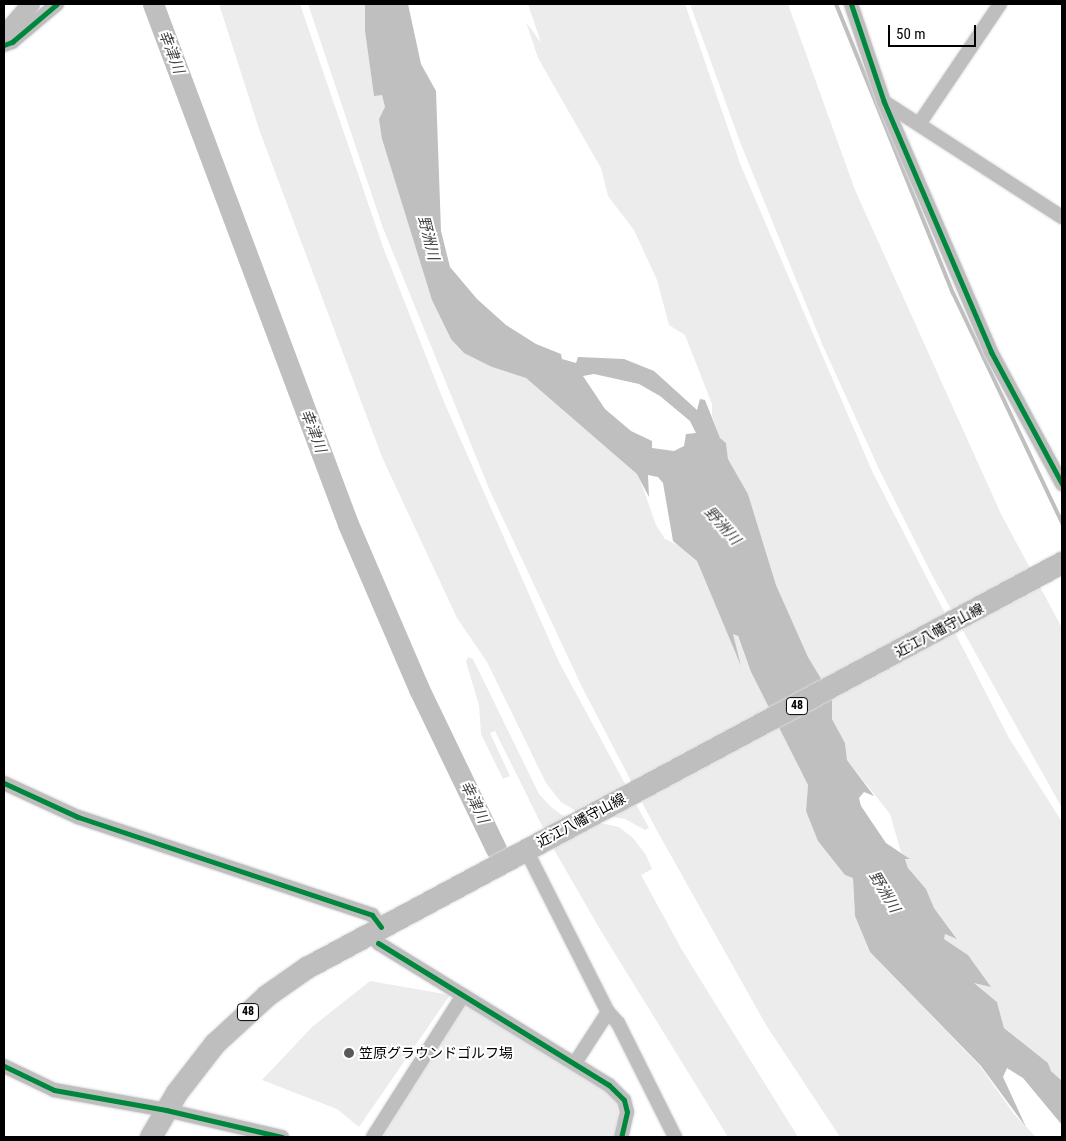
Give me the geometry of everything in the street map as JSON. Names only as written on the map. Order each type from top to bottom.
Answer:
[{"type":"main road","name":"近江八幡守山線","points":[[151,1137],[166,1110],[215,1044],[266,996],[307,968],[379,935],[471,879],[1058,566]]},
{"type":"street","points":[[4,35],[31,4]]},
{"type":"street","points":[[4,45],[12,42],[57,4]]},
{"type":"street","points":[[851,4],[884,102],[991,352],[1062,484]]},
{"type":"street","points":[[919,124],[1000,4]]},
{"type":"street","points":[[884,102],[1062,217]]},
{"type":"street","points":[[4,783],[78,818],[372,915],[379,935],[462,995],[575,1062],[624,1100],[627,1112],[621,1137]]},
{"type":"street","points":[[526,850],[608,1012],[618,1023],[675,1137]]},
{"type":"street","points":[[373,1137],[462,995]]},
{"type":"street","points":[[575,1062],[608,1012]]},
{"type":"street","points":[[4,1066],[54,1090],[166,1110],[282,1137]]},
{"type":"shaded area","points":[[219,4],[300,4],[383,247],[444,402],[559,662],[649,828],[645,830],[625,819],[576,811],[561,802],[546,783],[487,662],[457,618],[382,457],[260,132]]},
{"type":"shaded area","points":[[308,4],[365,4],[365,31],[374,95],[382,94],[385,107],[382,139],[412,233],[492,367],[526,378],[638,474],[656,525],[665,539],[686,549],[697,561],[739,661],[732,634],[737,635],[751,672],[808,785],[806,811],[853,878],[855,916],[870,952],[980,1066],[1014,1114],[1036,1137],[840,1137],[766,1025],[656,829],[582,687],[490,491],[383,228]]},
{"type":"shaded area","points":[[528,4],[685,4],[741,166],[872,471],[1009,738],[1062,822],[1062,1081],[1051,1071],[1048,1063],[1004,1028],[997,1002],[974,983],[990,986],[968,955],[944,939],[945,933],[957,938],[934,908],[926,889],[908,868],[905,858],[909,859],[901,852],[890,814],[847,760],[845,743],[832,719],[832,697],[808,657],[776,585],[748,494],[728,459],[726,443],[720,438],[712,416],[712,404],[685,335],[669,325],[657,280],[634,230],[608,196],[601,168],[538,58],[526,22],[541,43]]},
{"type":"shaded area","points":[[690,4],[788,4],[855,190],[1001,514],[1062,628],[1062,808],[933,577],[879,469],[823,346],[740,142]]},
{"type":"shaded area","points":[[468,657],[473,659],[539,794],[551,807],[562,815],[619,827],[633,838],[646,855],[652,869],[641,875],[682,950],[798,1137],[728,1137],[601,931],[553,848],[495,731],[490,733],[510,776],[503,779],[481,734],[479,705],[466,662]]},
{"type":"shaded area","name":"笠原グラウンドゴルフ場","points":[[370,981],[450,995],[359,1127],[337,1109],[262,1080],[312,1027]]},
{"type":"shaded area","points":[[467,1003],[609,1090],[617,1103],[619,1121],[614,1137],[378,1137],[460,1004]]},
{"type":"water","name":"野洲川","points":[[365,4],[408,4],[421,64],[436,91],[441,231],[450,267],[477,299],[506,325],[536,344],[561,354],[562,359],[576,363],[578,357],[624,359],[654,371],[697,410],[700,399],[705,400],[720,438],[726,443],[728,459],[748,494],[776,585],[808,657],[832,697],[832,719],[845,743],[847,760],[874,796],[864,792],[859,798],[861,806],[886,843],[910,859],[905,859],[908,868],[926,889],[934,908],[957,939],[945,934],[944,939],[968,955],[991,987],[974,983],[997,1002],[1004,1028],[1048,1063],[1051,1071],[1062,1081],[1062,1125],[1023,1078],[1007,1068],[1003,1077],[1026,1127],[981,1066],[870,952],[855,916],[853,878],[845,875],[818,841],[806,811],[808,785],[751,672],[738,636],[733,634],[741,666],[697,561],[673,541],[663,483],[658,477],[648,475],[649,497],[637,474],[526,378],[492,367],[464,353],[451,339],[432,300],[382,139],[379,119],[385,107],[382,95],[374,96],[365,31]],"holes":[[[594,374],[639,384],[660,396],[690,421],[696,433],[686,434],[684,446],[674,451],[652,448],[652,441],[631,431],[605,409],[583,376]]]},
{"type":"waterway","name":"幸津川","points":[[153,4],[348,524],[419,689],[496,849]]},
{"type":"waterway","points":[[836,4],[953,293],[1062,523]]},
{"type":"cycle path","points":[[4,45],[12,42],[57,4]]},
{"type":"cycle path","points":[[851,4],[884,102],[991,352],[1062,484]]},
{"type":"cycle path","points":[[4,783],[78,817],[372,915],[381,927]]},
{"type":"cycle path","points":[[378,943],[609,1085],[624,1100],[627,1112],[621,1137]]},
{"type":"cycle path","points":[[4,1066],[54,1090],[166,1110],[282,1137]]},
{"type":"place","name":"笠原グラウンドゴルフ場","points":[[349,1053]]}]
